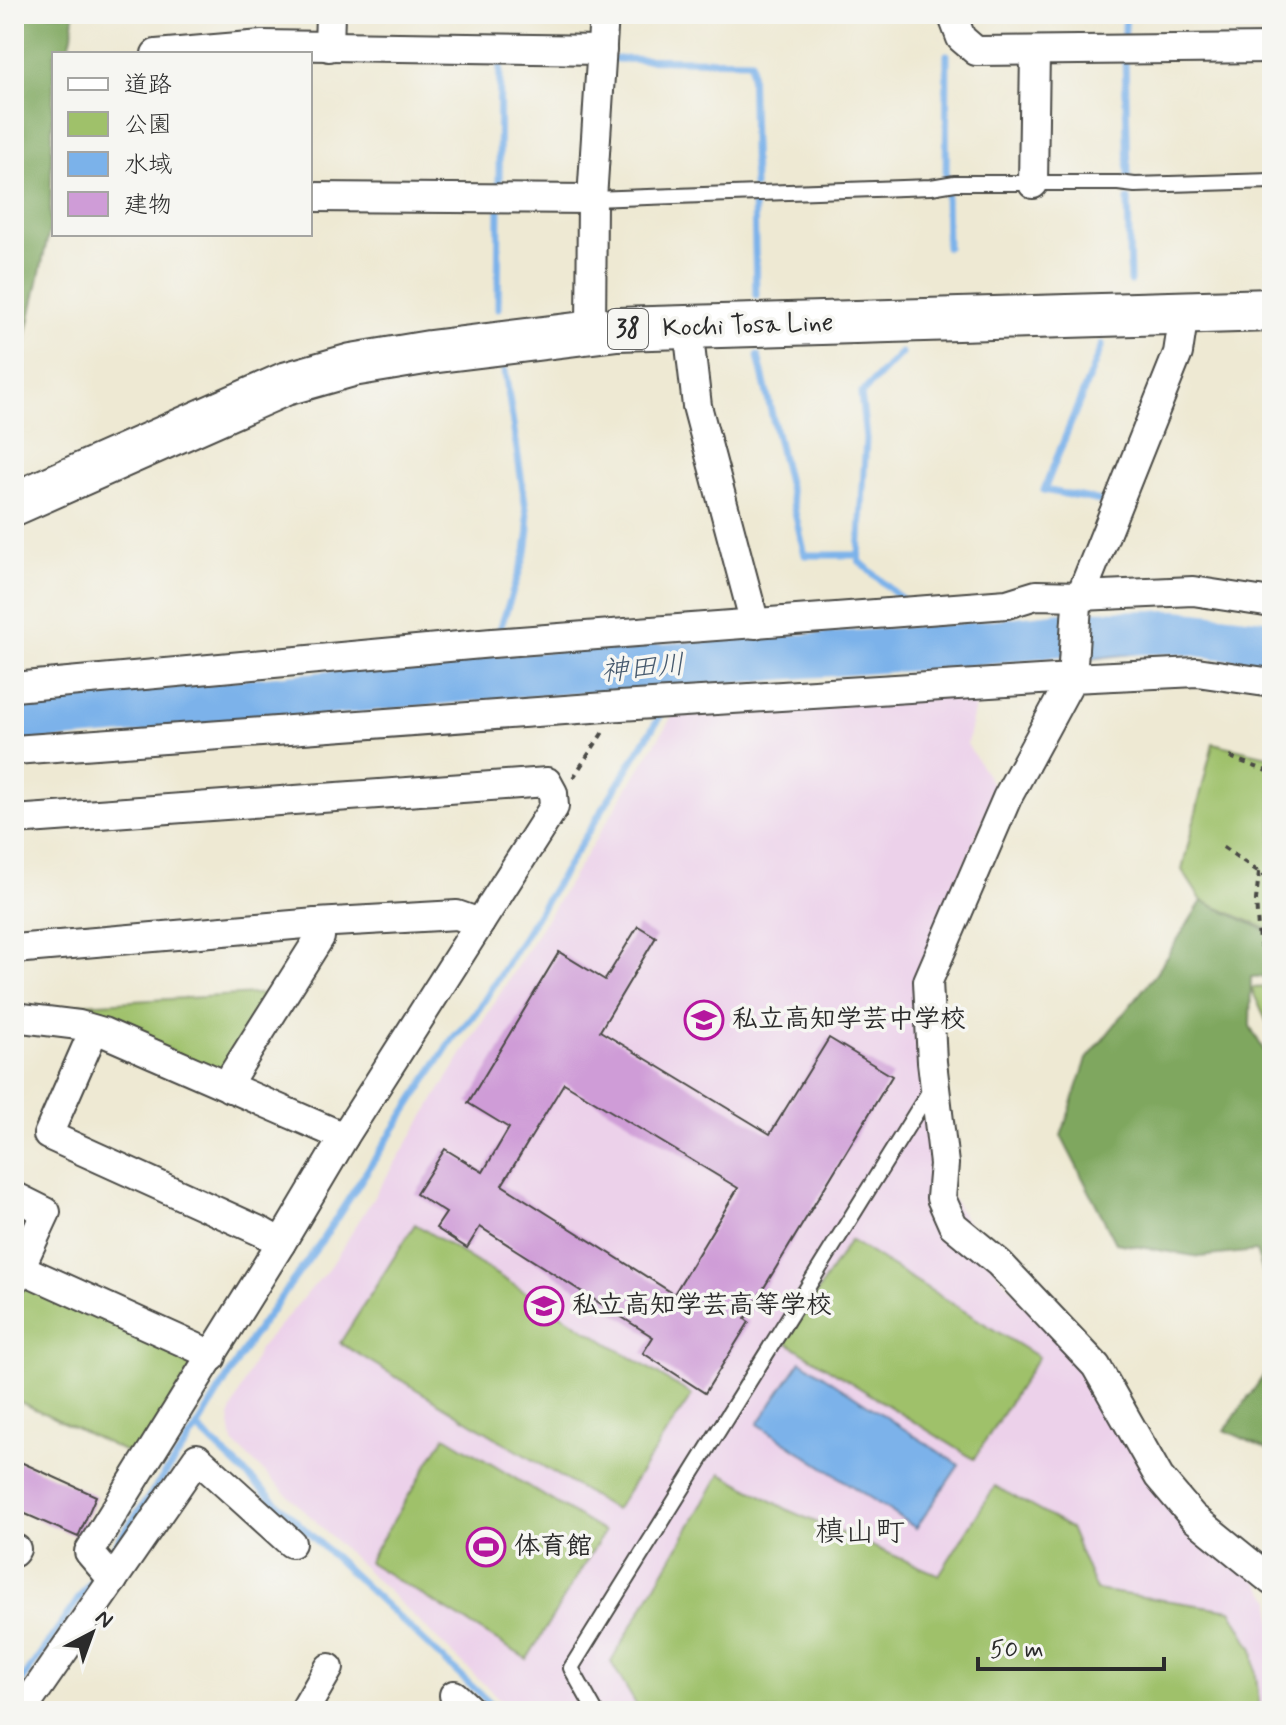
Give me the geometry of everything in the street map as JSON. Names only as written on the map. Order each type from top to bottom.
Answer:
[{"type":"main road","name":"Kochi Tosa Line","points":[[14,504],[285,384],[352,365],[591,331],[1272,310]]},
{"type":"street","points":[[329,47],[330,14]]},
{"type":"street","points":[[591,331],[592,199],[604,14]]},
{"type":"street","points":[[952,14],[961,38],[976,51],[1272,48]]},
{"type":"street","points":[[209,52],[329,47],[602,50]]},
{"type":"street","points":[[1033,184],[1035,51]]},
{"type":"street","points":[[312,197],[592,199]]},
{"type":"street","points":[[1184,313],[1178,353],[1079,600],[1072,674],[1007,798],[928,981],[944,1164],[941,1198],[953,1225],[999,1263],[1096,1366],[1159,1477],[1193,1517],[1272,1581]]},
{"type":"street","points":[[688,328],[697,406],[755,624]]},
{"type":"street","points":[[14,687],[492,643],[1007,604],[1036,595],[1079,600],[1193,591],[1272,603]]},
{"type":"street","points":[[14,750],[1072,674],[1197,672],[1272,683]]},
{"type":"street","points":[[14,820],[547,782],[553,793],[554,807],[344,1137],[212,1357],[104,1526],[89,1552],[104,1571]]},
{"type":"street","points":[[14,949],[316,923],[457,915],[480,923]]},
{"type":"street","points":[[230,1088],[234,1073],[320,937],[316,923]]},
{"type":"street","points":[[14,1017],[79,1025],[94,1030],[344,1137]]},
{"type":"street","points":[[94,1030],[48,1135],[281,1243]]},
{"type":"street","points":[[14,1196],[46,1212],[17,1275],[212,1357]]},
{"type":"street","points":[[22,1711],[104,1571],[197,1458],[291,1543]]},
{"type":"street","points":[[304,1711],[329,1668]]},
{"type":"lane","points":[[592,199],[931,187],[955,183],[1135,185],[1272,181]]},
{"type":"lane","points":[[595,1711],[571,1668],[935,1083]]},
{"type":"path","points":[[554,807],[620,706]]},
{"type":"path","points":[[1230,757],[1272,773]]},
{"type":"path","points":[[1223,847],[1272,881]]},
{"type":"path","points":[[1259,872],[1256,900],[1259,943],[1268,954]]},
{"type":"shaded area","points":[[978,692],[967,744],[996,790],[917,976],[936,1171],[1000,1276],[1085,1366],[1272,1600],[1272,1711],[512,1711],[233,1442],[229,1417],[259,1349],[331,1266],[673,715]]},
{"type":"green space","points":[[14,14],[74,14],[68,52],[52,52],[50,227],[26,336],[19,434],[14,435]]},
{"type":"green space","points":[[1213,743],[1272,757],[1272,931],[1202,901],[1182,870]]},
{"type":"green space","points":[[1202,901],[1272,933],[1272,976],[1251,977],[1250,1026],[1272,1065],[1272,1299],[1256,1251],[1200,1257],[1116,1243],[1061,1136],[1087,1059],[1155,975]]},
{"type":"green space","points":[[1272,987],[1272,1033],[1251,988]]},
{"type":"green space","points":[[273,993],[229,1067],[212,1070],[80,1009],[81,1004]]},
{"type":"green space","points":[[415,1224],[692,1395],[615,1510],[340,1343]]},
{"type":"green space","points":[[850,1240],[1038,1357],[974,1459],[786,1342]]},
{"type":"green space","points":[[31,1284],[197,1359],[136,1457],[14,1399],[14,1302],[19,1288]]},
{"type":"green space","points":[[1272,1364],[1272,1452],[1225,1430]]},
{"type":"green space","name":"体育館","points":[[445,1436],[604,1532],[527,1659],[368,1562]]},
{"type":"green space","points":[[721,1473],[790,1511],[939,1575],[995,1486],[1070,1528],[1096,1590],[1231,1610],[1253,1649],[1260,1711],[640,1711],[611,1662]]},
{"type":"water","points":[[1211,616],[1272,627],[1272,664],[1181,648],[1089,659],[1093,623]]},
{"type":"water","points":[[801,1361],[959,1465],[916,1528],[758,1424]]},
{"type":"building","points":[[638,926],[656,937],[600,1031],[770,1134],[829,1038],[892,1076],[745,1319],[749,1322],[705,1393],[643,1353],[653,1337],[480,1227],[467,1248],[436,1228],[446,1213],[416,1194],[445,1149],[483,1172],[509,1128],[468,1103],[559,952],[605,980]],"holes":[[[564,1083],[738,1188],[674,1294],[502,1185]]]},
{"type":"building","points":[[14,1459],[96,1496],[78,1537],[14,1509]]},
{"type":"waterway","points":[[1124,41],[1126,14]]},
{"type":"waterway","points":[[946,176],[947,55]]},
{"type":"waterway","points":[[499,187],[500,57]]},
{"type":"waterway","points":[[1125,57],[1128,176]]},
{"type":"waterway","points":[[616,59],[751,61],[754,186]]},
{"type":"waterway","points":[[946,192],[947,247]]},
{"type":"waterway","points":[[754,199],[756,295]]},
{"type":"waterway","points":[[1128,200],[1130,281]]},
{"type":"waterway","points":[[498,308],[499,207]]},
{"type":"waterway","points":[[1102,345],[1044,490],[1106,502],[1104,505]]},
{"type":"waterway","points":[[901,353],[861,394],[866,439],[859,561],[906,603]]},
{"type":"waterway","points":[[758,356],[805,555],[859,555]]},
{"type":"waterway","points":[[498,635],[526,552],[529,529],[505,371]]},
{"type":"waterway","points":[[922,618],[952,646]]},
{"type":"waterway","name":"神田川","points":[[14,721],[484,678],[952,646],[1072,633],[1178,632],[1272,643]]},
{"type":"waterway","points":[[484,678],[493,651]]},
{"type":"waterway","points":[[674,694],[692,663]]},
{"type":"waterway","points":[[105,1560],[197,1428],[250,1340],[321,1242],[453,1038],[477,1012],[662,713]]},
{"type":"waterway","points":[[197,1428],[498,1711]]},
{"type":"waterway","points":[[14,1692],[98,1571]]},
{"type":"place","name":"私立高知学芸中学校","points":[[704,1020]]},
{"type":"place","name":"私立高知学芸高等学校","points":[[544,1306]]},
{"type":"place","name":"体育館","points":[[486,1547]]},
{"type":"district","name":"槙山町","points":[[860,1532]]}]
